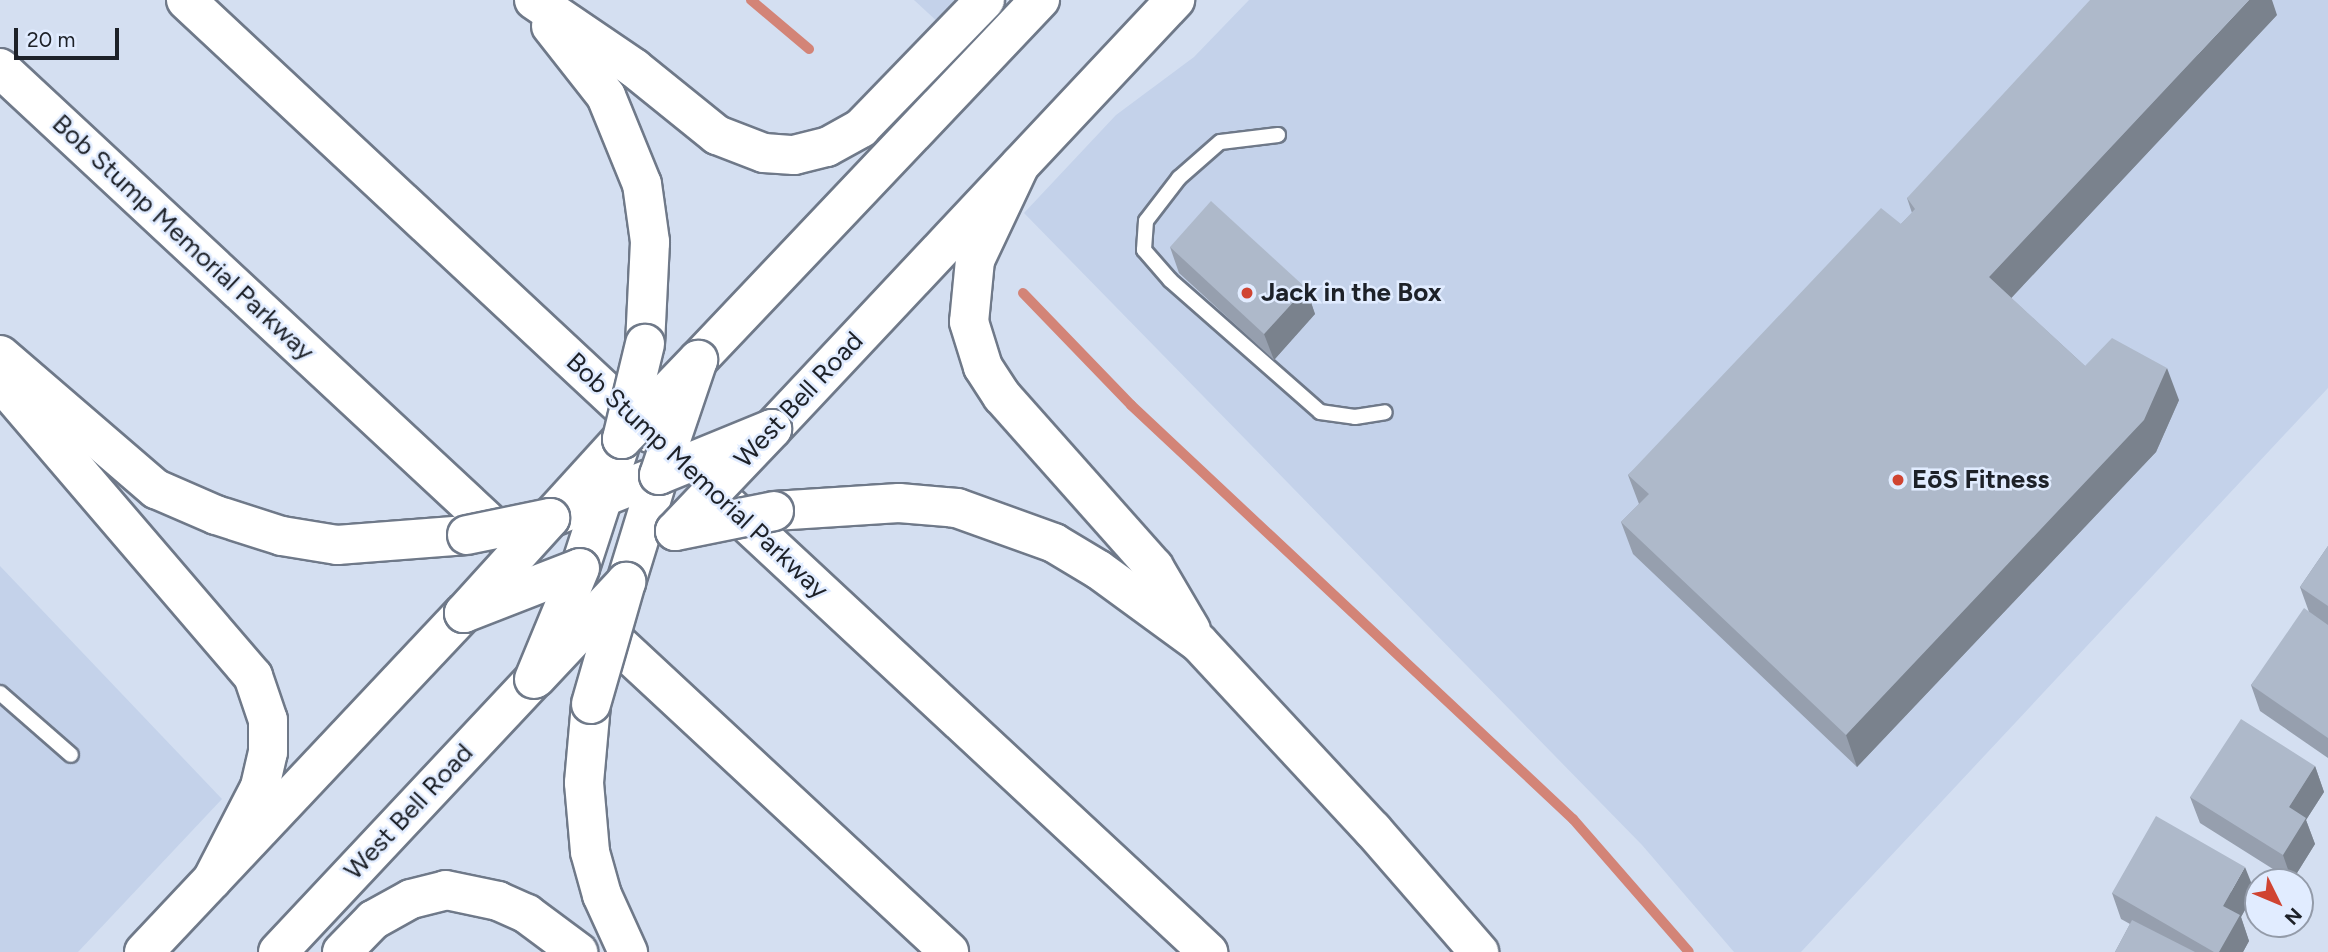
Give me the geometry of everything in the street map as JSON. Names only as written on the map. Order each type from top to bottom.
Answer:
[{"type":"main road","name":"Bob Stump Memorial Parkway","points":[[186,0],[1208,952]]},
{"type":"main road","points":[[532,0],[634,68],[717,135],[764,153],[794,155],[827,147],[861,128],[985,0]]},
{"type":"main road","points":[[532,0],[606,96],[626,137],[642,184],[650,242],[648,314],[622,439],[580,568],[534,679]]},
{"type":"main road","points":[[144,952],[464,613],[622,439],[1040,0]]},
{"type":"main road","name":"West Bell Road","points":[[278,952],[1175,0]]},
{"type":"main road","name":"Bob Stump Memorial Parkway","points":[[0,68],[949,952]]},
{"type":"main road","points":[[1020,165],[975,260],[969,322],[982,367],[1002,396],[1154,566],[1199,643]]},
{"type":"main road","points":[[0,355],[156,489],[216,516],[282,536],[337,545],[390,544],[467,536],[550,518],[772,429]]},
{"type":"main road","points":[[628,952],[602,895],[590,852],[583,783],[592,704],[638,543],[698,360]]},
{"type":"main road","points":[[0,381],[253,676],[268,720],[268,752],[260,787],[212,880]]},
{"type":"main road","points":[[464,613],[638,543],[675,531],[774,511],[854,504],[957,508],[1014,525],[1099,570],[1199,643],[1373,830],[1479,952]]},
{"type":"main road","points":[[342,952],[373,920],[411,899],[446,890],[486,898],[527,914],[578,952]]},
{"type":"lane","points":[[1278,135],[1220,142],[1179,177],[1146,221],[1144,250],[1170,280],[1320,412],[1355,417],[1385,412]]},
{"type":"lane","points":[[0,693],[71,755]]},
{"type":"shaded area","points":[[914,0],[963,0],[940,24]]},
{"type":"shaded area","points":[[1249,0],[2328,0],[2328,388],[1801,952],[1734,952],[1642,845],[1024,213],[1116,115],[1194,57]]},
{"type":"shaded area","points":[[0,566],[222,799],[78,952],[0,952]]},
{"type":"building","name":"EōS Fitness","points":[[2090,0],[2249,0],[1989,277],[2085,366],[2112,338],[2167,368],[2144,420],[1846,735],[1621,522],[1649,494],[1628,475],[1881,208],[1901,224],[1915,209],[1907,198]]},
{"type":"building","name":"Jack in the Box","points":[[1211,201],[1306,288],[1264,334],[1170,247]]},
{"type":"building","points":[[2328,546],[2328,606],[2300,587]]},
{"type":"building","points":[[2304,608],[2328,625],[2328,738],[2251,685]]},
{"type":"building","points":[[2241,719],[2315,766],[2289,807],[2306,818],[2283,855],[2190,797]]},
{"type":"building","points":[[2156,816],[2245,867],[2223,906],[2240,915],[2219,952],[2214,952],[2112,893]]},
{"type":"building","points":[[2132,920],[2195,952],[2115,952]]},
{"type":"waterway","points":[[751,0],[809,49]]},
{"type":"waterway","points":[[1023,293],[1131,405],[1573,819],[1689,952]]},
{"type":"place","name":"Jack in the Box","points":[[1247,293]]},
{"type":"place","name":"EōS Fitness","points":[[1898,480]]}]
